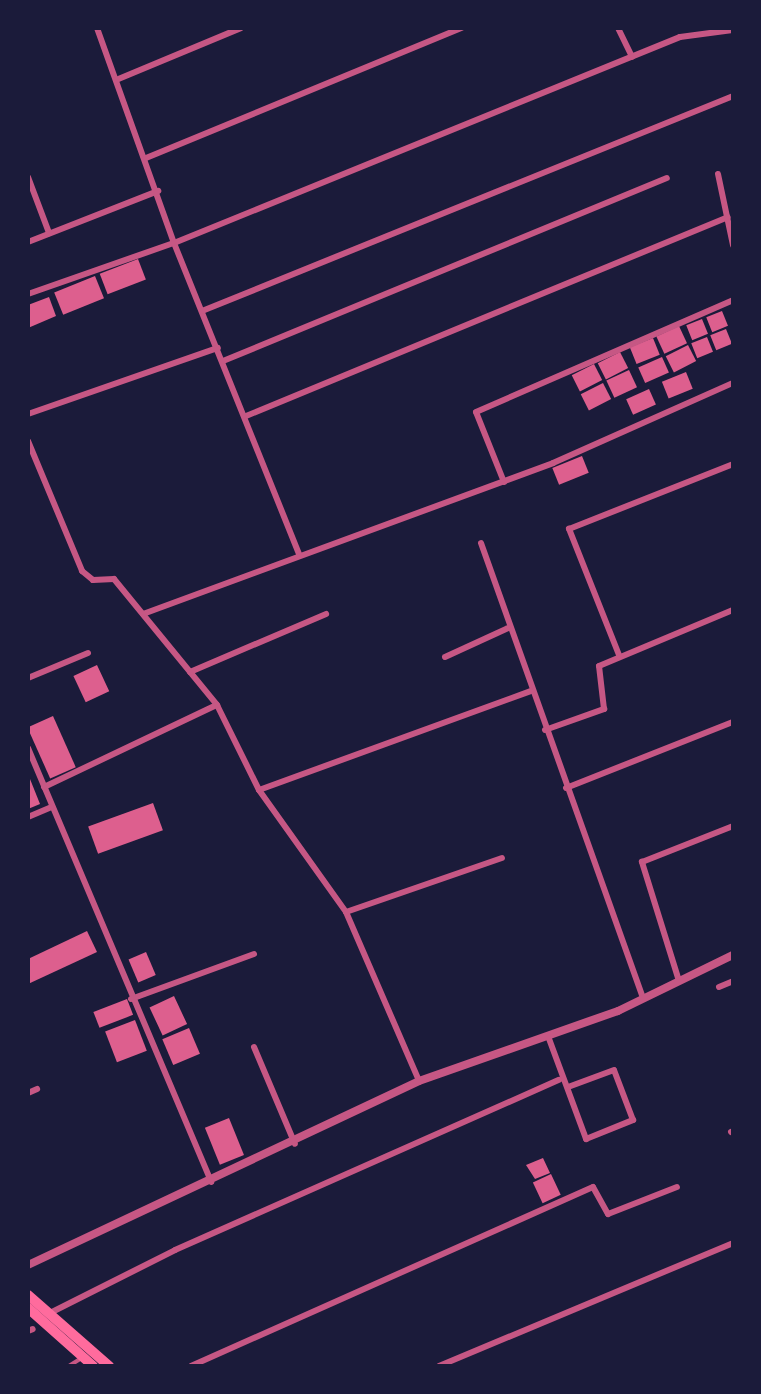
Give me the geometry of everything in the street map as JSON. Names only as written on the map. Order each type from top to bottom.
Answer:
[{"type":"main road","points":[[28,1295],[109,1366]]},
{"type":"main road","points":[[28,1308],[93,1366]]},
{"type":"street","points":[[97,28],[158,191],[174,243],[246,416],[299,554]]},
{"type":"street","points":[[116,80],[241,28]]},
{"type":"street","points":[[146,158],[461,28]]},
{"type":"street","points":[[618,28],[632,57]]},
{"type":"street","points":[[28,294],[174,243],[680,37],[733,30]]},
{"type":"street","points":[[202,311],[733,96]]},
{"type":"street","points":[[718,174],[733,245]]},
{"type":"street","points":[[28,177],[49,233]]},
{"type":"street","points":[[223,361],[667,178]]},
{"type":"street","points":[[28,242],[158,191]]},
{"type":"street","points":[[246,416],[727,217]]},
{"type":"street","points":[[504,482],[476,412],[733,300]]},
{"type":"street","points":[[28,414],[218,348]]},
{"type":"street","points":[[144,614],[299,554],[504,482],[733,383]]},
{"type":"street","points":[[28,441],[82,571],[93,580],[114,579],[218,705],[260,790],[346,912],[419,1081]]},
{"type":"street","points":[[618,655],[569,529],[733,464]]},
{"type":"street","points":[[481,542],[508,628],[643,999]]},
{"type":"street","points":[[545,730],[604,709],[599,666],[618,655],[733,610]]},
{"type":"street","points":[[190,672],[326,614]]},
{"type":"street","points":[[445,657],[508,628]]},
{"type":"street","points":[[28,678],[88,653]]},
{"type":"street","points":[[260,790],[531,691]]},
{"type":"street","points":[[44,787],[218,705]]},
{"type":"street","points":[[566,788],[733,722]]},
{"type":"street","points":[[28,748],[131,999],[211,1182]]},
{"type":"street","points":[[28,817],[51,807]]},
{"type":"street","points":[[680,981],[642,862],[733,826]]},
{"type":"street","points":[[346,912],[502,858]]},
{"type":"street","points":[[131,999],[254,954]]},
{"type":"street","points":[[28,1265],[295,1144],[419,1081],[643,999],[733,955]]},
{"type":"street","points":[[719,987],[733,981]]},
{"type":"street","points":[[548,1036],[586,1139],[633,1120],[614,1070],[568,1087]]},
{"type":"street","points":[[254,1047],[295,1144]]},
{"type":"street","points":[[50,1313],[175,1250],[559,1080]]},
{"type":"street","points":[[28,1093],[37,1089]]},
{"type":"street","points":[[191,1366],[593,1187],[608,1214],[677,1187]]},
{"type":"street","points":[[439,1366],[733,1243]]},
{"type":"lane","points":[[69,1366],[83,1358]]},
{"type":"building","points":[[138,259],[146,280],[108,294],[100,274]]},
{"type":"building","points":[[95,276],[104,298],[63,315],[54,292]]},
{"type":"building","points":[[49,297],[56,316],[28,328],[28,305]]},
{"type":"building","points":[[722,311],[728,326],[712,332],[706,317]]},
{"type":"building","points":[[702,319],[708,334],[692,340],[686,325]]},
{"type":"building","points":[[679,326],[687,343],[664,354],[656,337]]},
{"type":"building","points":[[726,329],[732,344],[716,350],[710,335]]},
{"type":"building","points":[[707,337],[713,352],[697,358],[691,343]]},
{"type":"building","points":[[653,338],[660,355],[637,364],[630,347]]},
{"type":"building","points":[[688,345],[696,361],[674,372],[666,356]]},
{"type":"building","points":[[620,352],[628,368],[606,379],[598,363]]},
{"type":"building","points":[[662,357],[669,373],[645,383],[638,368]]},
{"type":"building","points":[[594,364],[602,380],[580,391],[572,375]]},
{"type":"building","points":[[629,370],[637,387],[614,398],[606,381]]},
{"type":"building","points":[[686,372],[693,389],[669,398],[662,382]]},
{"type":"building","points":[[603,383],[611,399],[589,410],[581,394]]},
{"type":"building","points":[[649,389],[656,405],[633,415],[626,399]]},
{"type":"building","points":[[582,456],[589,473],[559,485],[552,468]]},
{"type":"building","points":[[97,665],[109,691],[86,702],[73,676]]},
{"type":"building","points":[[53,716],[76,767],[50,779],[28,727]]},
{"type":"building","points":[[28,774],[40,804],[28,809]]},
{"type":"building","points":[[153,803],[163,830],[98,854],[88,827]]},
{"type":"building","points":[[87,931],[97,952],[28,984],[28,959]]},
{"type":"building","points":[[146,952],[156,975],[138,982],[129,959]]},
{"type":"building","points":[[174,996],[187,1024],[163,1036],[150,1007]]},
{"type":"building","points":[[127,999],[133,1015],[99,1028],[93,1012]]},
{"type":"building","points":[[135,1020],[147,1051],[117,1062],[105,1031]]},
{"type":"building","points":[[189,1028],[200,1054],[173,1065],[162,1039]]},
{"type":"building","points":[[229,1118],[244,1155],[220,1165],[205,1128]]},
{"type":"building","points":[[543,1158],[550,1173],[535,1179],[526,1165]]},
{"type":"building","points":[[551,1174],[561,1195],[543,1203],[533,1182]]}]
